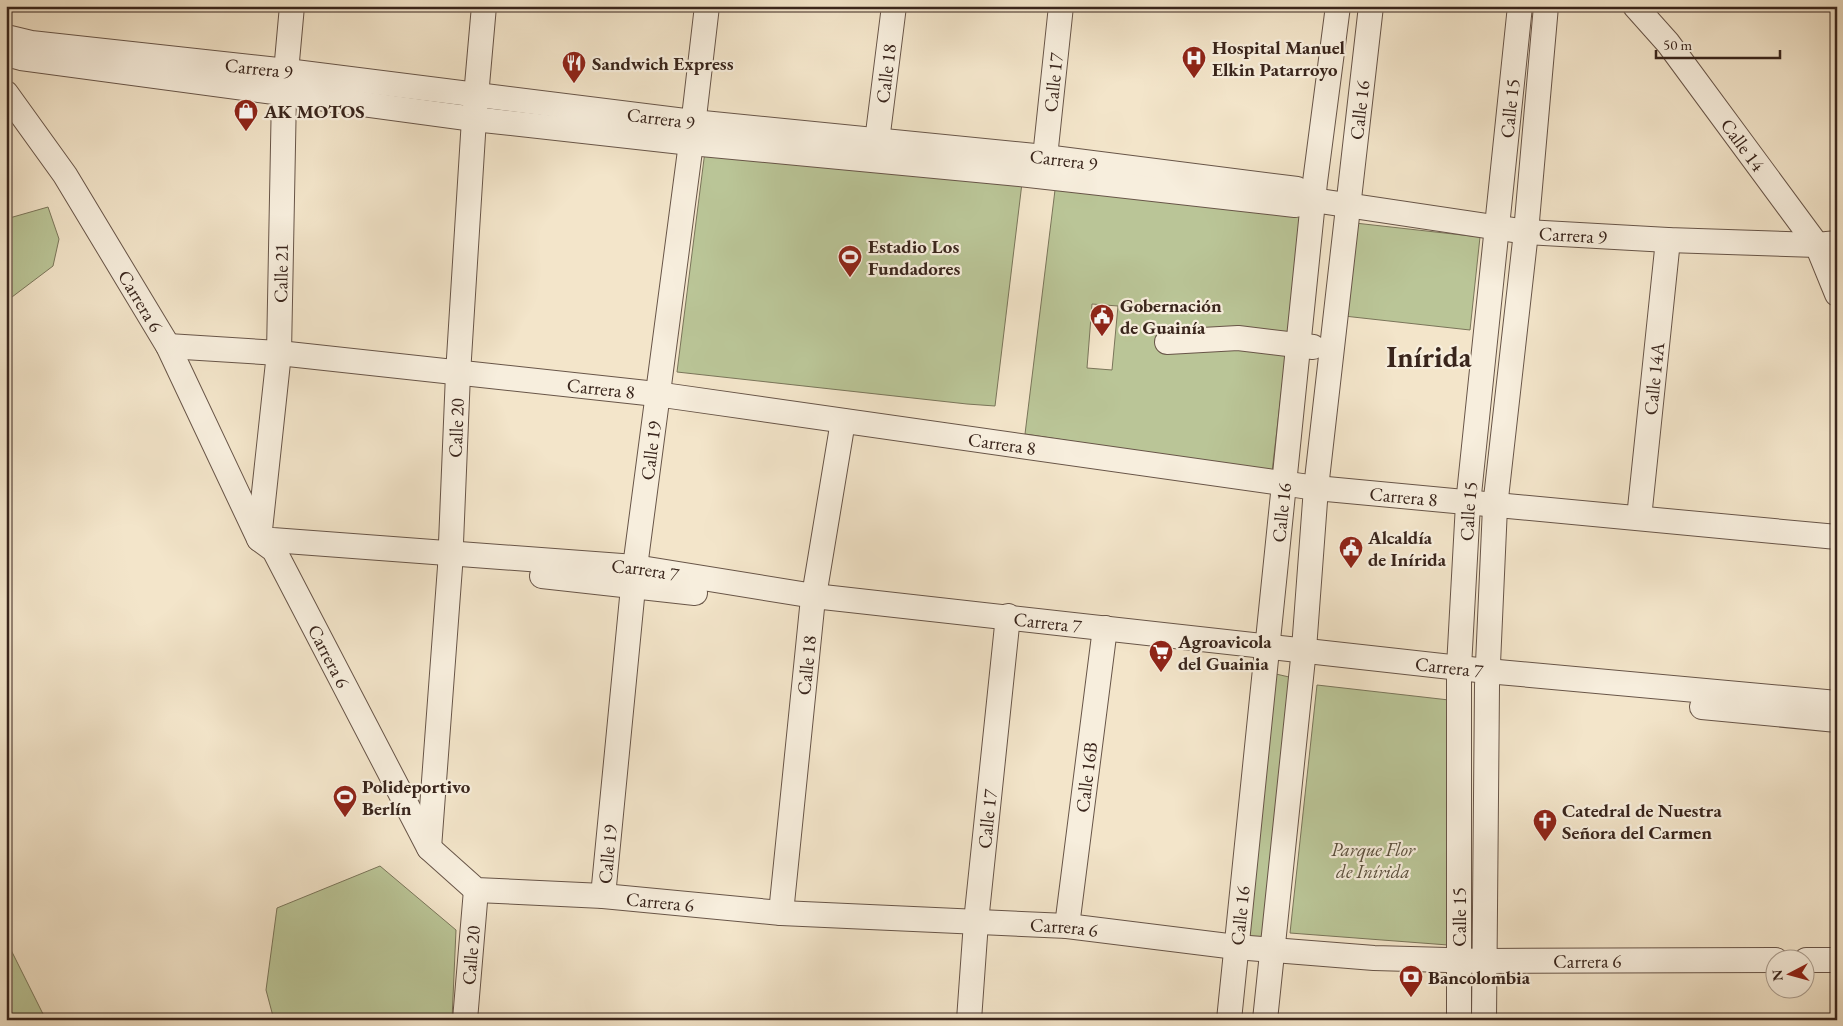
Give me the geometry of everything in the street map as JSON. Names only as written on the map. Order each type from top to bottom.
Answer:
[{"type":"street","name":"Calle 21","points":[[266,545],[279,353],[284,94],[292,6]]},
{"type":"street","name":"Calle 20","points":[[429,848],[450,560],[458,374],[475,95],[484,6]]},
{"type":"street","name":"Calle 19","points":[[602,896],[634,576],[707,6]]},
{"type":"street","name":"Calle 18","points":[[878,141],[894,6]]},
{"type":"street","name":"Calle 17","points":[[1045,158],[1061,6]]},
{"type":"street","name":"Calle 16","points":[[1229,1020],[1313,200],[1338,6]]},
{"type":"street","name":"Calle 16","points":[[1265,1020],[1303,656],[1316,488],[1371,6]]},
{"type":"street","name":"Calle 15","points":[[1459,1020],[1459,675],[1468,504],[1520,6]]},
{"type":"street","name":"Calle 15","points":[[1484,1020],[1483,961],[1487,678],[1495,506],[1526,232],[1546,6]]},
{"type":"street","name":"Calle 14","points":[[1635,6],[1668,43],[1827,244],[1837,294]]},
{"type":"street","name":"Carrera 9","points":[[6,37],[31,43],[287,71],[475,95],[692,132],[1009,173],[1294,205],[1313,200],[1497,229],[1668,240],[1827,244]]},
{"type":"street","name":"Carrera 9","points":[[6,54],[21,58],[474,119],[878,141],[1045,158],[1297,189],[1313,200]]},
{"type":"street","name":"Carrera 6","points":[[6,93],[65,175],[168,346],[266,545],[429,848],[476,890],[602,896],[781,912],[1067,926],[1236,947],[1374,958],[1483,961],[1766,960]]},
{"type":"street","name":"Calle 14A","points":[[1639,518],[1668,240]]},
{"type":"street","points":[[1167,342],[1238,338],[1332,349]]},
{"type":"street","name":"Carrera 8","points":[[168,346],[279,353],[458,374],[656,394],[1316,488],[1468,504],[1837,536]]},
{"type":"street","name":"Calle 18","points":[[781,912],[813,602],[843,421]]},
{"type":"street","name":"Carrera 7","points":[[266,545],[634,576],[813,602],[1104,636],[1303,656],[1837,720]]},
{"type":"street","name":"Calle 17","points":[[969,1020],[976,922],[1008,624]]},
{"type":"street","name":"Calle 16B","points":[[1067,926],[1104,636]]},
{"type":"street","name":"Carrera 7","points":[[1487,678],[1837,702]]},
{"type":"street","name":"Calle 20","points":[[465,1020],[476,890]]},
{"type":"street","points":[[1816,960],[1837,960]]},
{"type":"green space","name":"Estadio Los Fundadores","points":[[705,151],[1022,183],[995,406],[677,372]]},
{"type":"green space","points":[[1055,190],[1302,216],[1272,472],[1025,434]],"holes":[[[1092,304],[1118,306],[1112,370],[1087,368]]]},
{"type":"green space","points":[[48,207],[59,239],[53,266],[12,297],[6,290],[6,219]]},
{"type":"green space","points":[[1355,223],[1480,237],[1470,330],[1344,316]]},
{"type":"green space","points":[[1267,672],[1298,679],[1269,946],[1239,945]]},
{"type":"green space","name":"Parque Flor de Inírida","points":[[1317,685],[1449,700],[1448,945],[1290,933]]},
{"type":"green space","points":[[380,866],[456,930],[452,1020],[274,1020],[266,990],[277,908]]},
{"type":"green space","points":[[6,940],[46,1020],[6,1020]]},
{"type":"place","name":"Hospital Manuel Elkin Patarroyo","points":[[1194,79]]},
{"type":"place","name":"Sandwich Express","points":[[574,84]]},
{"type":"place","name":"AK MOTOS","points":[[246,132]]},
{"type":"place","name":"Estadio Los Fundadores","points":[[850,278]]},
{"type":"place","name":"Gobernación de Guainía","points":[[1102,337]]},
{"type":"place","name":"Alcaldía de Inírida","points":[[1351,569]]},
{"type":"place","name":"Agroavicola del Guainia","points":[[1161,673]]},
{"type":"place","name":"Polideportivo Berlín","points":[[345,818]]},
{"type":"place","name":"Catedral de Nuestra Señora del Carmen","points":[[1545,842]]},
{"type":"place","name":"Bancolombia","points":[[1411,998]]},
{"type":"district","name":"Inírida","points":[[1429,357]]}]
